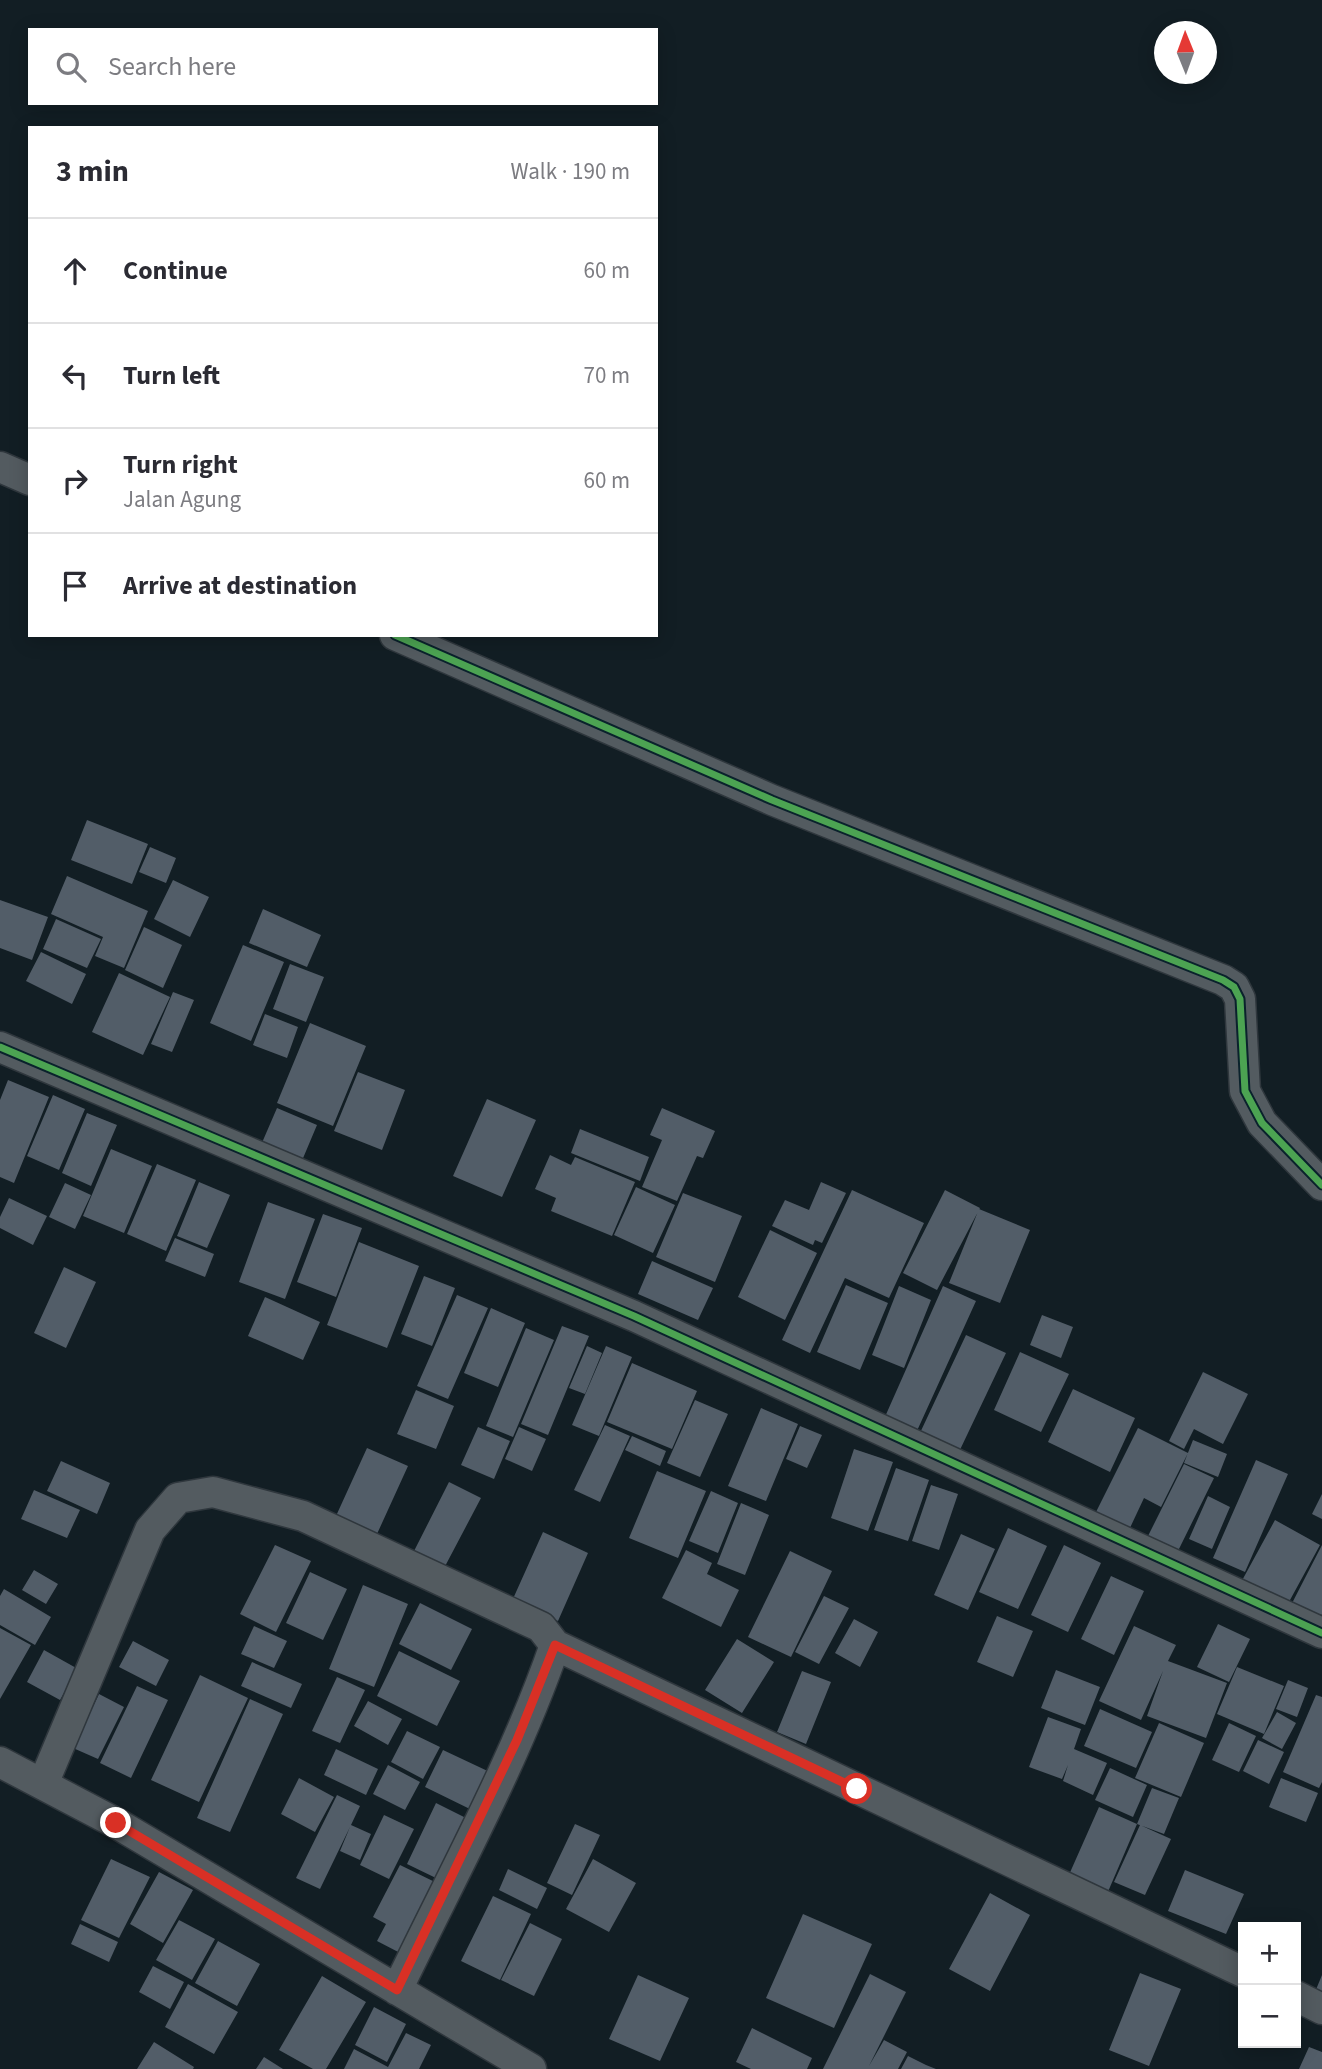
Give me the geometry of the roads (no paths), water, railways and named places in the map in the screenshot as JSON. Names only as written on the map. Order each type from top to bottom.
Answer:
[{"type":"street","points":[[0,467],[28,479]]},
{"type":"street","points":[[400,637],[772,800],[1223,980],[1234,987],[1240,999],[1245,1091],[1262,1123],[1322,1185]]},
{"type":"street","points":[[0,1047],[634,1316],[1322,1633]]},
{"type":"street","points":[[43,1784],[150,1530],[178,1498],[213,1492],[303,1516],[541,1627],[555,1645],[1238,1970]]},
{"type":"street","points":[[397,1990],[517,1740],[555,1645]]},
{"type":"street","points":[[0,1762],[116,1823],[531,2069]]},
{"type":"street","points":[[1301,1998],[1322,2009]]}]
